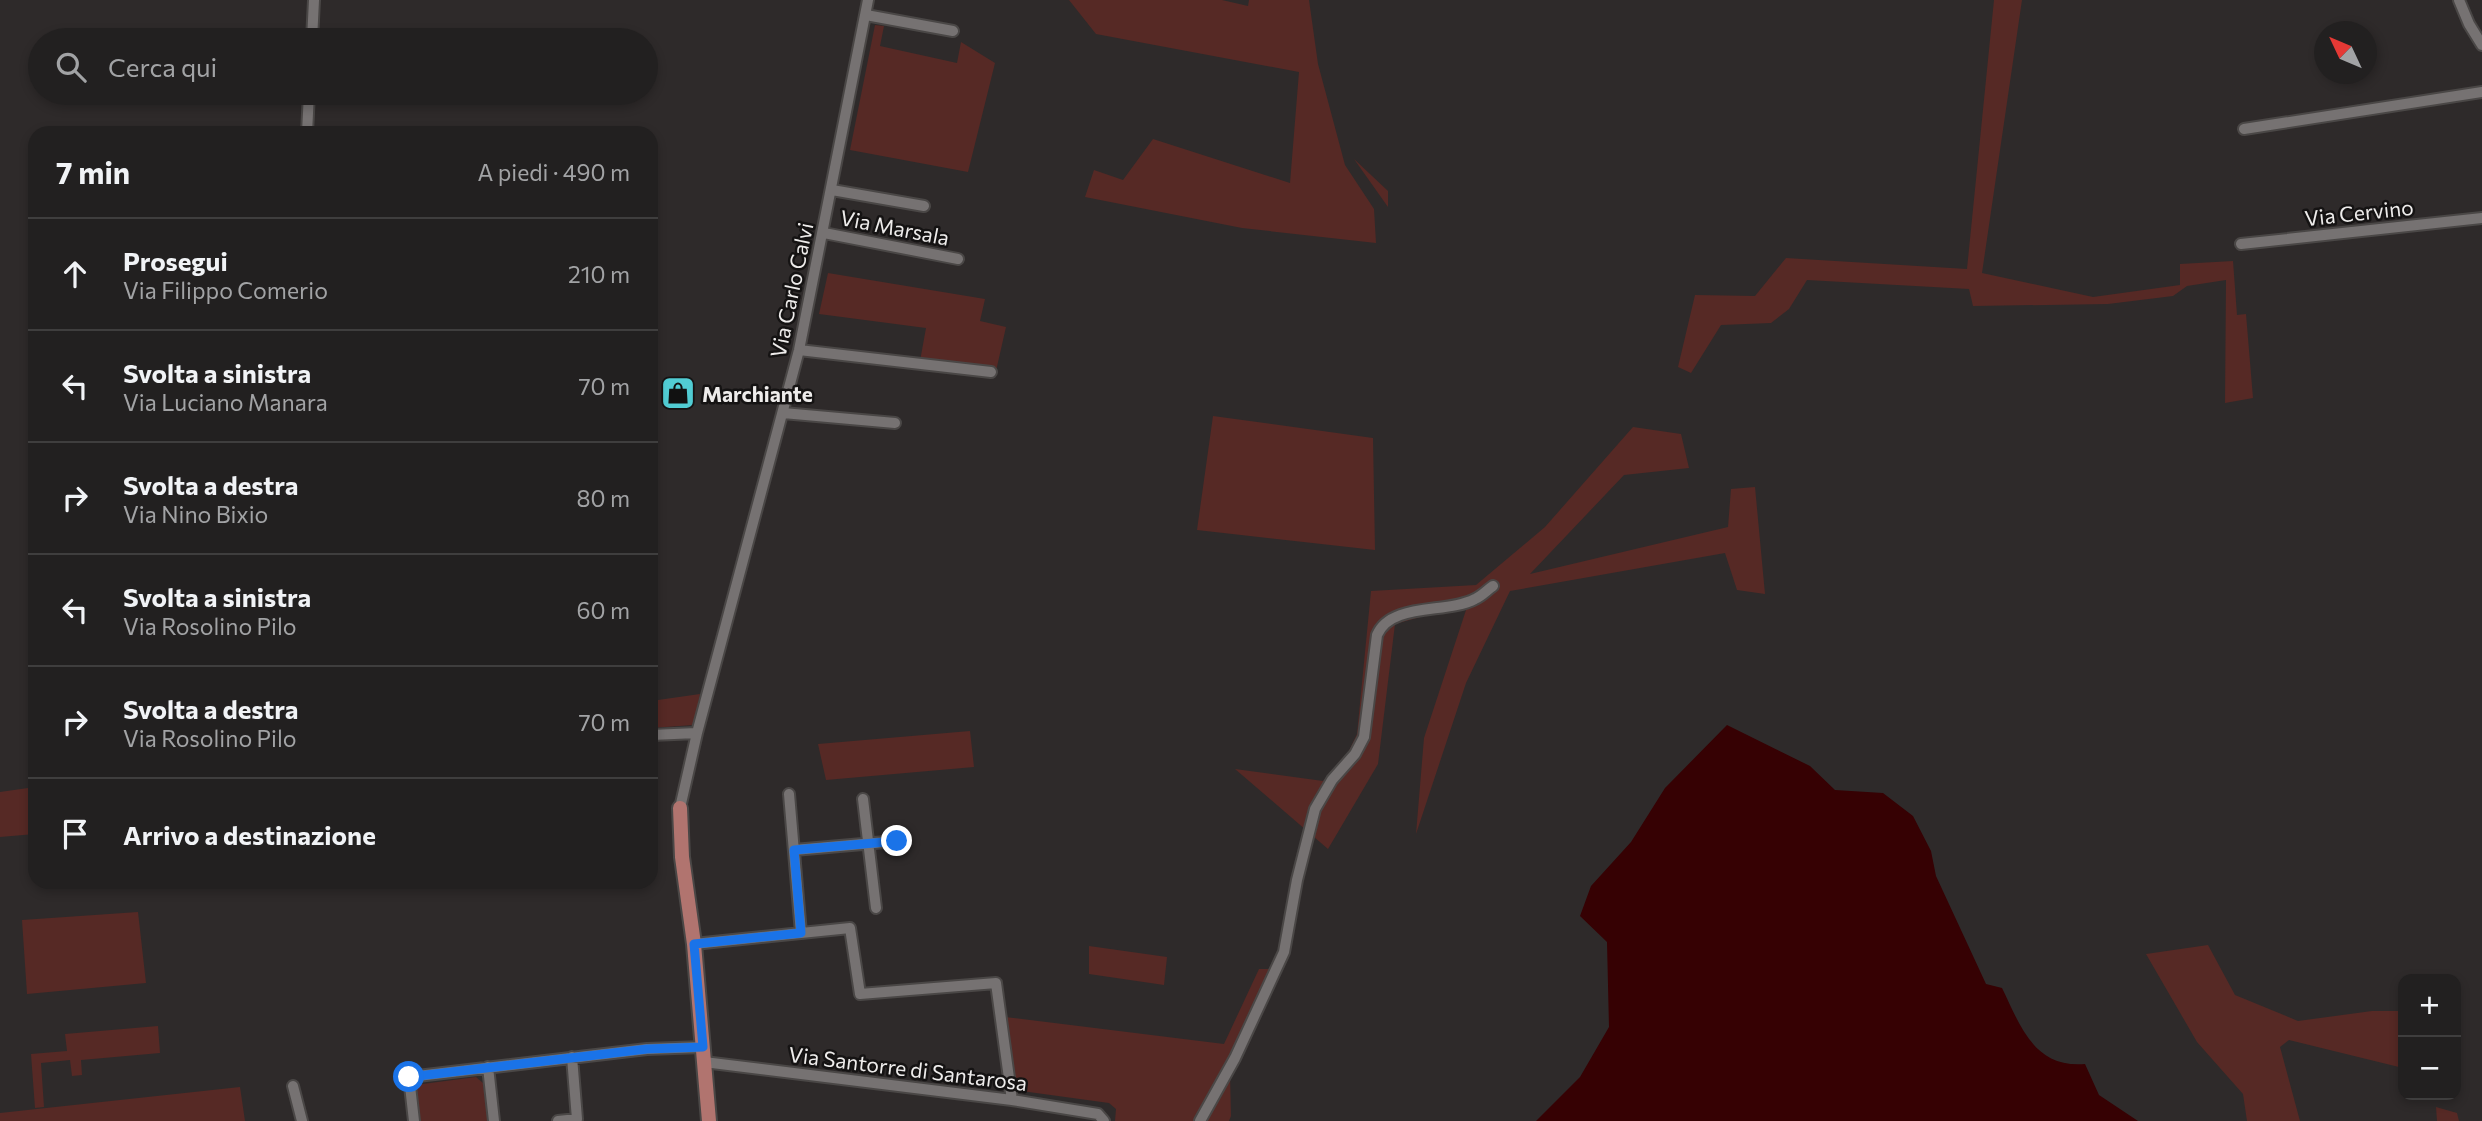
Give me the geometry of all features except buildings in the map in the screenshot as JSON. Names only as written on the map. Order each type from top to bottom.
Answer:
[{"type":"main road","points":[[680,808],[682,857],[694,944],[709,1121]]},
{"type":"street","points":[[313,28],[314,0]]},
{"type":"street","name":"Via Carlo Calvi","points":[[680,808],[697,733],[799,350],[868,0]]},
{"type":"street","points":[[2459,0],[2469,24],[2481,42]]},
{"type":"street","points":[[866,15],[953,31]]},
{"type":"street","points":[[2244,129],[2482,92]]},
{"type":"street","points":[[307,126],[308,105]]},
{"type":"street","points":[[832,190],[924,206]]},
{"type":"street","name":"Via Cervino","points":[[2241,244],[2482,218]]},
{"type":"street","name":"Via Marsala","points":[[824,233],[958,259]]},
{"type":"street","points":[[799,350],[991,372]]},
{"type":"street","points":[[783,412],[895,423]]},
{"type":"street","points":[[1200,1121],[1235,1058],[1284,953],[1297,880],[1315,809],[1332,780],[1360,746],[1364,737],[1377,635],[1381,625],[1404,614],[1475,600],[1493,586]]},
{"type":"street","points":[[658,735],[697,733]]},
{"type":"street","points":[[789,794],[801,933]]},
{"type":"street","points":[[863,799],[876,908]]},
{"type":"street","points":[[794,850],[897,841]]},
{"type":"street","points":[[694,944],[850,928],[860,994],[996,983],[1012,1100]]},
{"type":"street","name":"Via Santorre di Santarosa","points":[[414,1121],[409,1077],[647,1049],[704,1054],[1012,1100],[1098,1114],[1104,1121]]},
{"type":"street","points":[[558,1121],[577,1119],[572,1057]]},
{"type":"street","points":[[488,1067],[494,1121]]},
{"type":"street","points":[[293,1086],[302,1121]]},
{"type":"shaded area","points":[[1069,0],[1222,0],[1248,6],[1249,0],[1309,0],[1318,64],[1345,165],[1374,209],[1376,243],[1242,228],[1085,197],[1094,170],[1123,180],[1153,139],[1290,183],[1299,72],[1096,34]]},
{"type":"shaded area","points":[[1994,0],[2022,0],[1982,273],[2093,297],[2180,285],[2180,264],[2233,261],[2237,315],[2246,314],[2253,398],[2225,403],[2226,280],[2187,286],[2173,296],[2108,304],[1973,306],[1969,289],[1807,280],[1789,309],[1771,323],[1721,325],[1691,373],[1678,367],[1695,295],[1755,296],[1786,258],[1967,269]]},
{"type":"shaded area","points":[[875,25],[884,26],[880,46],[957,63],[961,42],[995,63],[968,172],[850,150]]},
{"type":"shaded area","points":[[1354,159],[1388,191],[1388,207]]},
{"type":"shaded area","points":[[828,273],[985,299],[980,321],[1006,327],[996,371],[920,361],[926,328],[819,314]]},
{"type":"shaded area","points":[[1213,416],[1373,438],[1375,550],[1197,530]]},
{"type":"shaded area","points":[[1633,427],[1681,434],[1689,468],[1624,475],[1530,574],[1728,527],[1731,489],[1755,487],[1765,594],[1737,590],[1725,553],[1510,591],[1466,683],[1416,834],[1424,738],[1468,604],[1395,624],[1378,764],[1328,849],[1235,769],[1323,781],[1347,755],[1357,734],[1371,591],[1476,585],[1545,527]]},
{"type":"shaded area","points":[[700,694],[694,725],[658,728],[658,700]]},
{"type":"shaded area","points":[[1727,725],[1810,766],[1835,790],[1883,793],[1913,816],[1931,851],[1936,876],[1986,984],[2002,988],[2023,1030],[2041,1052],[2053,1059],[2085,1064],[2099,1095],[2138,1121],[1536,1121],[1580,1077],[1609,1027],[1607,942],[1580,916],[1591,886],[1631,842],[1665,788]]},
{"type":"shaded area","points":[[970,731],[974,767],[826,780],[818,744]]},
{"type":"shaded area","points":[[28,788],[28,835],[0,837],[0,792]]},
{"type":"shaded area","points":[[138,912],[146,983],[27,994],[22,920]]},
{"type":"shaded area","points":[[2208,945],[2235,995],[2298,1021],[2372,1011],[2398,1011],[2398,1067],[2289,1040],[2280,1047],[2300,1121],[2247,1121],[2243,1094],[2197,1042],[2146,954]]},
{"type":"shaded area","points":[[1089,946],[1167,957],[1164,985],[1089,974]]},
{"type":"shaded area","points":[[1259,969],[1276,969],[1230,1074],[1229,1121],[1115,1121],[1116,1109],[1109,1103],[1014,1090],[1005,1017],[1224,1044]]},
{"type":"shaded area","points":[[158,1026],[160,1053],[81,1060],[82,1075],[72,1076],[70,1060],[41,1063],[44,1107],[35,1108],[31,1054],[67,1051],[65,1034]]},
{"type":"shaded area","points":[[476,1077],[483,1083],[488,1121],[419,1121],[415,1085]]},
{"type":"shaded area","points":[[240,1087],[245,1121],[0,1121],[0,1113]]},
{"type":"shaded area","points":[[2436,1107],[2457,1113],[2459,1121],[2437,1121]]},
{"type":"place","name":"Marchiante","points":[[678,393]]},
{"type":"route","points":[[409,1077],[647,1049],[703,1047],[694,944],[801,933],[794,850],[897,841]]}]
